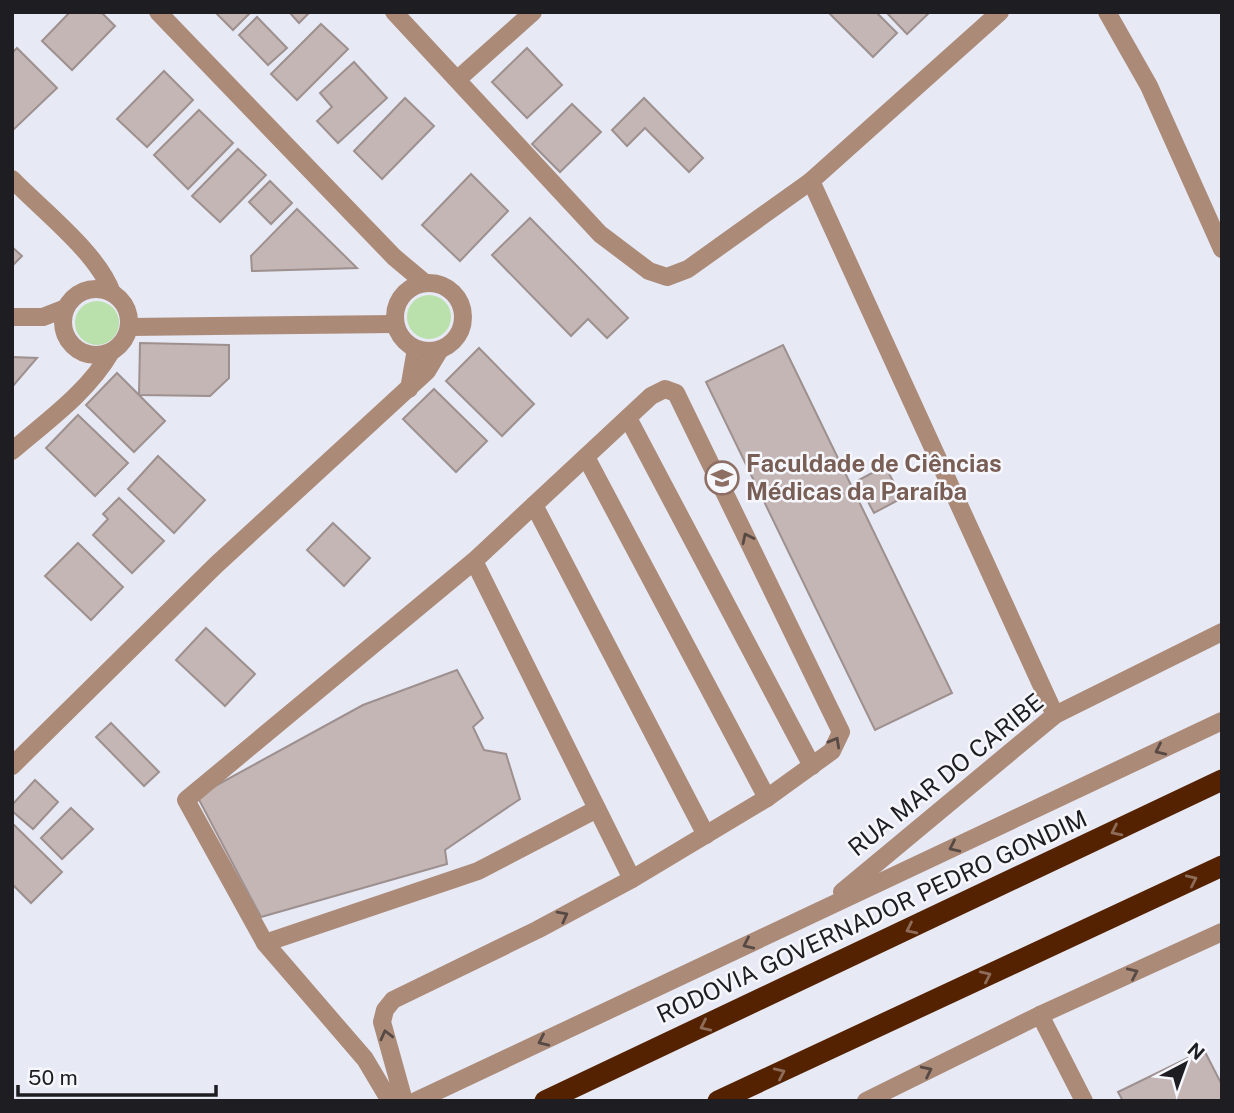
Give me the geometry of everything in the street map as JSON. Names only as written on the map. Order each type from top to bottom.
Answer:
[{"type":"highway","name":"RODOVIA GOVERNADOR PEDRO GONDIM","points":[[545,1101],[1222,780]]},
{"type":"highway","points":[[718,1101],[1222,866]]},
{"type":"street","points":[[158,12],[394,257],[425,283]]},
{"type":"street","points":[[394,12],[600,234],[649,271],[667,277],[688,269],[811,181],[1000,12]]},
{"type":"street","points":[[458,79],[533,12]]},
{"type":"street","points":[[1107,12],[1149,86],[1222,248]]},
{"type":"street","points":[[12,179],[102,272],[112,293],[126,307],[130,327],[120,346],[111,352],[98,374],[12,451]]},
{"type":"street","points":[[811,181],[1055,715]]},
{"type":"street","points":[[82,250],[86,290]]},
{"type":"street","points":[[394,257],[405,292]]},
{"type":"street","points":[[12,765],[216,565],[409,389],[427,371],[439,351],[457,338],[463,317],[456,296],[437,284],[425,283],[405,292],[395,312],[395,324],[399,334],[416,349],[439,351]]},
{"type":"street","points":[[63,327],[66,308],[74,297],[86,290],[100,289],[112,293]]},
{"type":"street","points":[[12,317],[43,317],[66,308]]},
{"type":"street","points":[[43,317],[63,327],[72,344],[88,354],[111,352]]},
{"type":"street","points":[[130,327],[395,324]]},
{"type":"street","points":[[409,389],[416,349]]},
{"type":"street","points":[[84,388],[88,354]]},
{"type":"street","points":[[390,1101],[365,1059],[265,943],[186,800],[474,561],[651,396],[665,389],[676,393],[841,732],[832,751],[767,797],[706,835],[537,930],[393,1000],[385,1010],[382,1022],[404,1101]]},
{"type":"street","points":[[628,418],[812,766]]},
{"type":"street","points":[[586,457],[767,797]]},
{"type":"street","points":[[534,505],[706,835]]},
{"type":"street","points":[[474,561],[632,879]]},
{"type":"street","name":"RUA MAR DO CARIBE","points":[[821,910],[1055,715],[1222,632]]},
{"type":"street","points":[[416,1101],[1222,721]]},
{"type":"street","points":[[265,943],[478,871],[597,809]]},
{"type":"street","points":[[866,1101],[1041,1015],[1222,932]]},
{"type":"street","points":[[1041,1015],[1084,1101]]},
{"type":"green space","points":[[429,295],[438,296],[445,301],[450,308],[450,326],[445,333],[438,338],[429,339],[420,338],[413,333],[408,326],[407,317],[408,308],[413,301],[420,296]]},
{"type":"green space","points":[[97,301],[106,302],[113,307],[118,314],[118,332],[113,339],[106,344],[97,345],[88,344],[81,339],[76,332],[75,323],[76,314],[81,307],[88,302]]},
{"type":"building","points":[[70,12],[101,12],[115,26],[72,70],[42,41]]},
{"type":"building","points":[[215,12],[251,12],[233,30]]},
{"type":"building","points":[[289,12],[310,12],[299,23]]},
{"type":"building","points":[[828,12],[876,12],[897,33],[873,57]]},
{"type":"building","points":[[886,12],[930,12],[907,34]]},
{"type":"building","points":[[257,17],[287,48],[268,65],[239,35]]},
{"type":"building","points":[[321,24],[348,49],[297,100],[271,74]]},
{"type":"building","points":[[17,48],[57,88],[12,131],[12,53]]},
{"type":"building","points":[[527,48],[562,85],[527,118],[492,82]]},
{"type":"building","points":[[354,62],[387,98],[338,143],[317,121],[332,107],[320,93]]},
{"type":"building","points":[[164,71],[193,100],[147,147],[117,119]]},
{"type":"building","points":[[405,98],[434,126],[382,179],[354,151]]},
{"type":"building","points":[[644,98],[703,158],[689,172],[645,128],[627,146],[612,130]]},
{"type":"building","points":[[572,104],[601,132],[560,172],[532,144]]},
{"type":"building","points":[[199,110],[233,143],[188,189],[154,155]]},
{"type":"building","points":[[238,149],[266,175],[220,222],[192,196]]},
{"type":"building","points":[[471,174],[508,211],[460,261],[422,225]]},
{"type":"building","points":[[270,181],[292,203],[271,224],[249,202]]},
{"type":"building","points":[[297,209],[357,268],[252,271],[251,256]]},
{"type":"building","points":[[530,218],[628,318],[607,338],[588,319],[571,336],[492,255]]},
{"type":"building","points":[[12,247],[22,256],[12,266]]},
{"type":"building","points":[[140,343],[229,345],[229,378],[210,396],[139,395]]},
{"type":"building","points":[[783,345],[952,693],[875,730],[706,382]]},
{"type":"building","points":[[479,348],[534,404],[502,436],[446,381]]},
{"type":"building","points":[[12,357],[37,358],[12,387]]},
{"type":"building","points":[[117,373],[165,421],[134,452],[86,405]]},
{"type":"building","points":[[434,389],[487,441],[456,472],[403,419]]},
{"type":"building","points":[[78,415],[128,463],[95,496],[46,448]]},
{"type":"building","points":[[158,456],[205,500],[174,533],[128,489]]},
{"type":"building","points":[[885,466],[902,498],[874,513],[857,481]]},
{"type":"building","points":[[119,498],[164,541],[132,573],[93,535],[108,519],[103,514]]},
{"type":"building","points":[[333,523],[370,558],[344,586],[307,550]]},
{"type":"building","points":[[78,543],[123,587],[91,620],[45,576]]},
{"type":"building","points":[[206,628],[255,674],[225,706],[176,660]]},
{"type":"building","points":[[457,670],[483,718],[473,727],[484,750],[506,754],[520,799],[445,850],[447,864],[261,917],[197,796],[363,705]]},
{"type":"building","points":[[111,723],[159,772],[144,786],[96,737]]},
{"type":"building","points":[[35,780],[58,802],[33,829],[12,811],[12,805]]},
{"type":"building","points":[[71,808],[93,829],[62,859],[41,838]]},
{"type":"building","points":[[12,823],[62,872],[31,903],[12,884]]},
{"type":"building","points":[[1204,1050],[1222,1085],[1222,1100],[1123,1101],[1118,1092]]},
{"type":"place","name":"Faculdade de Ciências Médicas da Paraíba","points":[[722,478]]}]
